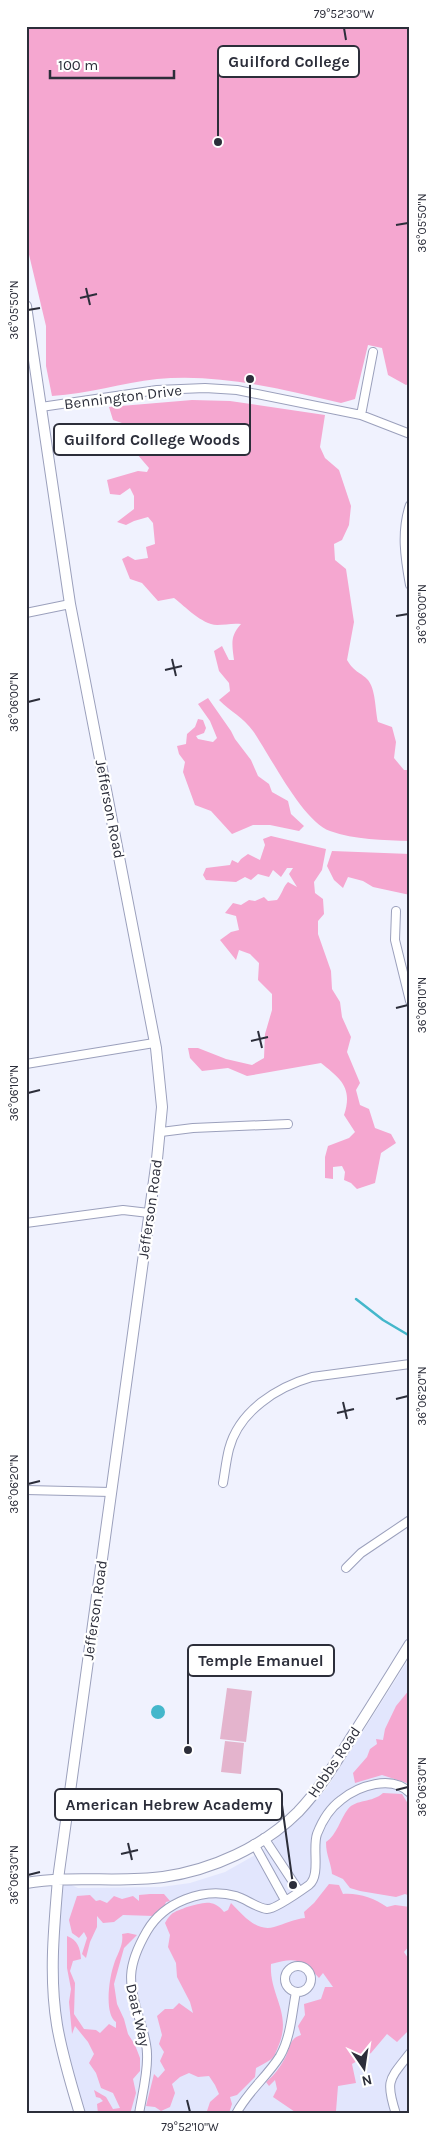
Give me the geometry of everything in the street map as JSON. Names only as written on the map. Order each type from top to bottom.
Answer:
[{"type":"street","name":"Jefferson Road","points":[[26,306],[70,604],[154,1043],[162,1107],[161,1132],[58,1879],[52,1964],[56,2022],[62,2056],[80,2114]]},
{"type":"street","points":[[361,415],[373,352]]},
{"type":"street","name":"Bennington Drive","points":[[41,407],[157,390],[205,388],[237,390],[361,415],[410,434]]},
{"type":"street","points":[[410,505],[405,519],[404,544],[410,585]]},
{"type":"street","points":[[26,612],[70,604]]},
{"type":"street","points":[[396,911],[395,940],[410,1001]]},
{"type":"street","points":[[26,1064],[154,1043]]},
{"type":"street","points":[[161,1132],[193,1128],[288,1124]]},
{"type":"street","points":[[26,1223],[123,1210],[149,1212]]},
{"type":"street","points":[[223,1484],[230,1448],[240,1426],[256,1407],[270,1395],[299,1380],[312,1377],[410,1364]]},
{"type":"street","points":[[26,1490],[111,1492]]},
{"type":"street","points":[[346,1568],[361,1553],[410,1520]]},
{"type":"street","name":"Hobbs Road","points":[[26,1883],[58,1879],[141,1879],[188,1873],[220,1862],[264,1838],[297,1812],[322,1785],[410,1644]]},
{"type":"street","points":[[254,1844],[285,1900],[310,1884],[315,1876],[315,1849],[318,1832],[327,1815],[340,1800],[358,1790],[376,1784],[391,1783],[404,1788],[410,1793]]},
{"type":"street","points":[[264,1838],[299,1891]]},
{"type":"street","name":"Daat Way","points":[[139,2114],[147,2054],[144,2033],[132,1996],[130,1976],[136,1954],[148,1930],[169,1908],[192,1896],[234,1895],[268,1909],[285,1900]]},
{"type":"street","points":[[236,2114],[241,2103],[280,2055],[290,2024],[296,1992]]},
{"type":"street","points":[[396,2114],[388,2085],[410,2053]]},
{"type":"shaded area","points":[[26,26],[410,26],[410,383],[406,385],[388,375],[382,348],[368,345],[355,399],[341,403],[250,383],[203,378],[157,379],[52,396],[46,366],[46,326],[26,242]]},
{"type":"shaded area","points":[[192,400],[230,401],[325,415],[320,447],[325,458],[339,470],[351,506],[349,525],[342,540],[334,544],[335,560],[346,569],[354,622],[347,660],[370,683],[374,693],[378,722],[392,727],[396,742],[394,758],[404,770],[410,770],[410,841],[349,836],[330,831],[319,825],[287,786],[249,726],[219,700],[230,691],[229,683],[219,671],[214,651],[222,646],[229,660],[234,660],[233,641],[235,632],[241,624],[217,625],[205,622],[174,598],[158,601],[142,583],[130,579],[122,559],[128,556],[135,560],[148,558],[146,547],[155,544],[153,523],[148,517],[126,525],[117,522],[134,509],[134,496],[130,488],[120,495],[110,494],[107,480],[138,471],[147,472],[149,468],[137,454],[135,432],[128,425],[113,420],[109,407]]},
{"type":"shaded area","points":[[208,698],[251,760],[258,776],[269,784],[272,792],[288,801],[291,814],[304,826],[299,831],[270,825],[253,825],[232,834],[211,811],[195,805],[183,772],[185,762],[179,754],[177,746],[186,744],[187,734],[195,727],[198,719],[203,720],[206,728],[204,733],[196,736],[198,739],[213,742],[217,738],[210,721],[198,704]]},
{"type":"shaded area","points":[[271,836],[326,849],[322,870],[314,882],[315,893],[323,899],[324,914],[318,921],[318,934],[331,971],[332,989],[340,1002],[342,1017],[351,1037],[347,1052],[360,1083],[356,1090],[360,1105],[369,1109],[375,1128],[391,1134],[396,1143],[381,1153],[375,1183],[357,1189],[351,1183],[344,1180],[345,1172],[342,1166],[333,1167],[333,1179],[325,1178],[325,1157],[328,1146],[349,1138],[355,1132],[344,1115],[347,1098],[346,1091],[339,1079],[321,1063],[247,1076],[228,1068],[202,1071],[190,1058],[188,1048],[198,1048],[226,1059],[252,1065],[264,1058],[265,1034],[272,1010],[272,994],[258,980],[259,963],[250,954],[239,950],[236,960],[220,940],[231,932],[239,930],[236,916],[225,913],[233,903],[241,905],[249,900],[255,901],[264,897],[268,901],[277,900],[288,882],[297,887],[289,874],[293,868],[287,868],[281,877],[273,870],[269,877],[258,874],[251,880],[245,877],[236,882],[206,880],[203,875],[206,868],[230,865],[232,860],[238,863],[248,854],[260,860],[265,845],[263,839]]},
{"type":"shaded area","points":[[332,851],[410,854],[410,895],[373,887],[363,881],[348,877],[343,888],[334,880],[327,866]]},
{"type":"shaded area","points":[[410,1657],[410,2114],[82,2114],[56,2022],[58,1879],[78,1888],[161,1887],[190,1883],[225,1872],[262,1851],[302,1816],[327,1788]]},
{"type":"shaded area","points":[[227,1688],[252,1691],[246,1742],[220,1739]]},
{"type":"shaded area","points":[[410,1689],[410,1784],[382,1775],[355,1783],[353,1773],[367,1757],[370,1749],[377,1744],[376,1739],[383,1740],[385,1729],[396,1706]]},
{"type":"shaded area","points":[[225,1741],[244,1743],[241,1774],[221,1772]]},
{"type":"shaded area","points":[[383,1793],[402,1794],[410,1807],[410,1896],[405,1894],[396,1897],[360,1891],[350,1888],[343,1879],[332,1874],[326,1842],[336,1831],[345,1813],[351,1806]]},
{"type":"shaded area","points":[[329,1884],[339,1885],[343,1894],[355,1894],[366,1897],[387,1907],[395,1905],[410,1907],[410,1945],[404,1952],[410,1961],[410,2029],[397,2042],[387,2034],[371,2053],[352,2064],[356,2083],[338,2086],[336,2111],[333,2114],[298,2114],[273,2097],[277,2089],[275,2080],[269,2086],[266,2082],[275,2074],[282,2063],[292,2041],[301,2035],[298,2026],[305,2015],[304,2004],[321,1999],[325,1987],[333,1987],[323,1973],[319,1978],[308,1967],[298,1961],[293,1960],[271,1964],[273,1986],[282,2014],[282,2035],[273,2058],[256,2068],[255,2077],[237,2095],[230,2097],[232,2104],[229,2113],[206,2114],[210,2102],[219,2094],[209,2076],[198,2077],[189,2073],[180,2077],[172,2084],[175,2093],[170,2107],[161,2111],[155,2107],[146,2106],[154,2074],[158,2078],[165,2070],[160,2061],[164,2052],[159,2044],[162,2035],[157,2016],[165,2009],[173,2009],[179,2003],[193,2013],[190,2002],[177,1977],[176,1963],[168,1947],[170,1935],[165,1923],[170,1916],[174,1912],[187,1907],[207,1903],[216,1905],[224,1912],[228,1910],[231,1903],[256,1925],[267,1928],[274,1927],[305,1918],[304,1912]]},
{"type":"shaded area","points":[[164,1894],[170,1901],[166,1902],[163,1910],[154,1916],[123,1915],[114,1922],[103,1923],[97,1916],[97,1927],[90,1942],[86,1958],[82,1954],[87,1938],[84,1932],[79,1938],[72,1933],[69,1920],[77,1896],[90,1895],[96,1901],[100,1900],[107,1903],[114,1896],[122,1899],[133,1896],[139,1901],[139,1895]]},
{"type":"shaded area","points":[[122,1934],[137,1935],[124,1948],[114,1984],[117,2004],[128,2034],[140,2058],[140,2071],[133,2079],[136,2093],[130,2114],[98,2114],[97,2104],[103,2101],[96,2097],[94,2090],[106,2097],[113,2109],[120,2108],[113,2093],[101,2088],[96,2073],[89,2063],[94,2054],[88,2042],[75,2026],[72,2034],[69,2002],[71,1989],[67,1968],[67,1936],[78,1945],[81,1959],[73,1961],[70,1971],[75,1983],[74,2014],[84,2029],[96,2030],[100,2033],[109,2024],[116,2028],[116,2022],[110,2012],[109,1986],[115,1960],[121,1946]]},
{"type":"water","points":[[155,1705],[161,1705],[165,1712],[161,1719],[155,1719],[151,1715],[151,1709]]},
{"type":"waterway","points":[[356,1299],[383,1320],[410,1336]]},
{"type":"place","name":"Guilford College","points":[[218,142]]},
{"type":"place","name":"Guilford College Woods","points":[[250,379]]},
{"type":"place","name":"Temple Emanuel","points":[[188,1750]]},
{"type":"place","name":"American Hebrew Academy","points":[[293,1885]]}]
